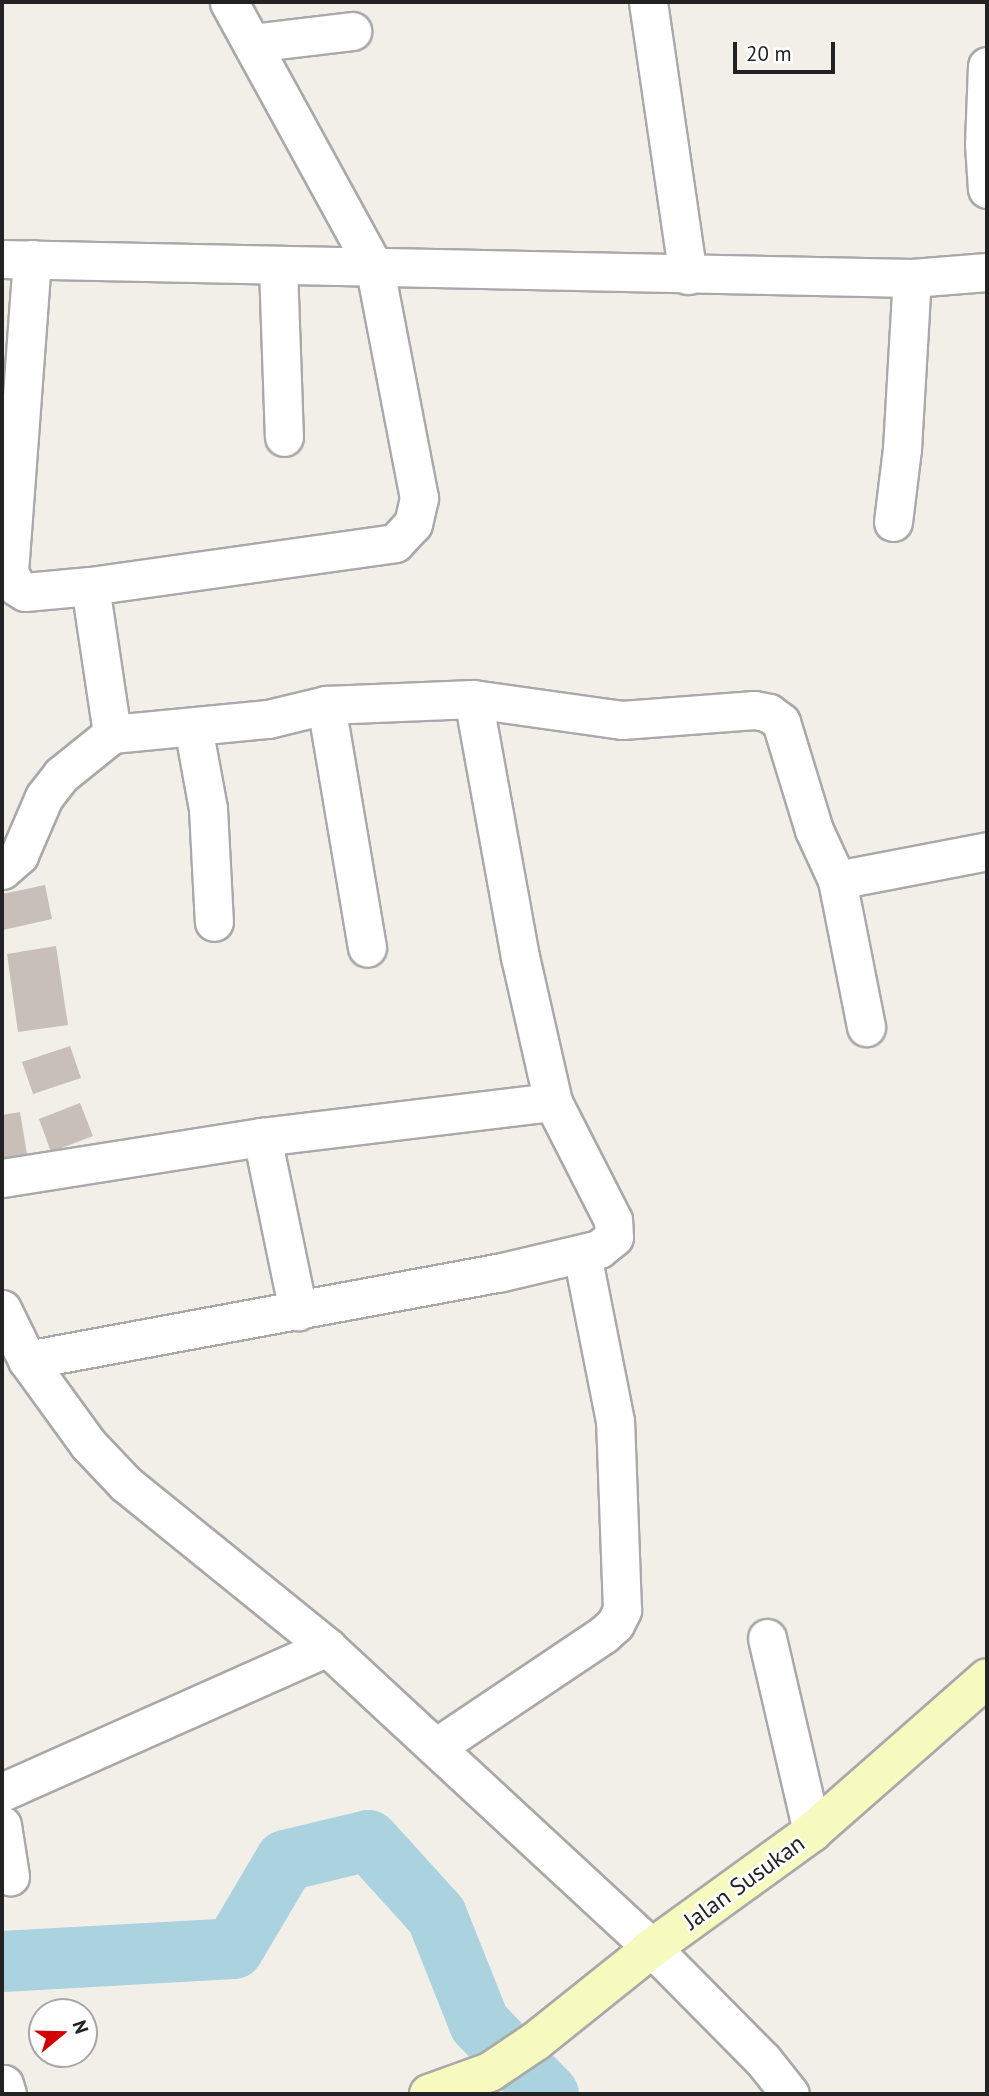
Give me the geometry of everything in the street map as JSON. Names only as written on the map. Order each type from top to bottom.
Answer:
[{"type":"street","points":[[229,2],[374,269],[419,498],[413,524],[394,543],[90,586],[25,592],[17,587],[9,573],[17,259],[278,267],[374,269],[688,275],[912,278],[987,272]]},
{"type":"street","points":[[648,2],[688,275]]},
{"type":"street","points":[[252,43],[352,32]]},
{"type":"street","points":[[987,66],[984,144],[987,189]]},
{"type":"street","points":[[278,267],[284,437]]},
{"type":"street","points":[[893,522],[902,449],[912,278]]},
{"type":"street","points":[[90,586],[112,734]]},
{"type":"street","points":[[2,870],[19,855],[44,797],[61,775],[112,734],[268,719],[326,705],[473,699],[622,720],[755,710],[769,713],[781,722],[814,830],[837,880],[866,1027]]},
{"type":"street","points":[[27,1360],[299,1311],[582,1255],[607,1244],[614,1237],[615,1231],[553,1102],[520,957],[473,699]]},
{"type":"street","points":[[326,705],[367,947]]},
{"type":"street","points":[[193,727],[208,809],[214,922]]},
{"type":"street","points":[[837,880],[987,851]]},
{"type":"street","points":[[2,1178],[262,1137],[553,1102]]},
{"type":"street","points":[[262,1137],[299,1311]]},
{"type":"street","points":[[436,1747],[604,1634],[615,1624],[622,1610],[615,1421],[582,1255]]},
{"type":"street","points":[[2,1309],[27,1360],[88,1444],[126,1484],[327,1647],[436,1747],[652,1948],[763,2060],[790,2094]]},
{"type":"street","points":[[767,1638],[812,1832]]},
{"type":"street","points":[[2,1792],[327,1647]]},
{"type":"street","name":"Jalan Susukan","points":[[429,2094],[479,2082],[536,2041],[652,1948],[812,1832],[987,1678]]},
{"type":"street","points":[[2,1825],[10,1876]]},
{"type":"building","points":[[45,885],[52,919],[3,930],[2,894]]},
{"type":"building","points":[[56,946],[68,1025],[18,1032],[7,954]]},
{"type":"building","points":[[70,1046],[81,1078],[33,1094],[22,1062]]},
{"type":"building","points":[[80,1103],[93,1136],[51,1152],[39,1119]]},
{"type":"building","points":[[20,1112],[28,1160],[2,1165],[2,1115]]},
{"type":"waterway","points":[[2,1961],[233,1948],[285,1860],[368,1840],[436,1915],[479,2023],[548,2094]]}]
